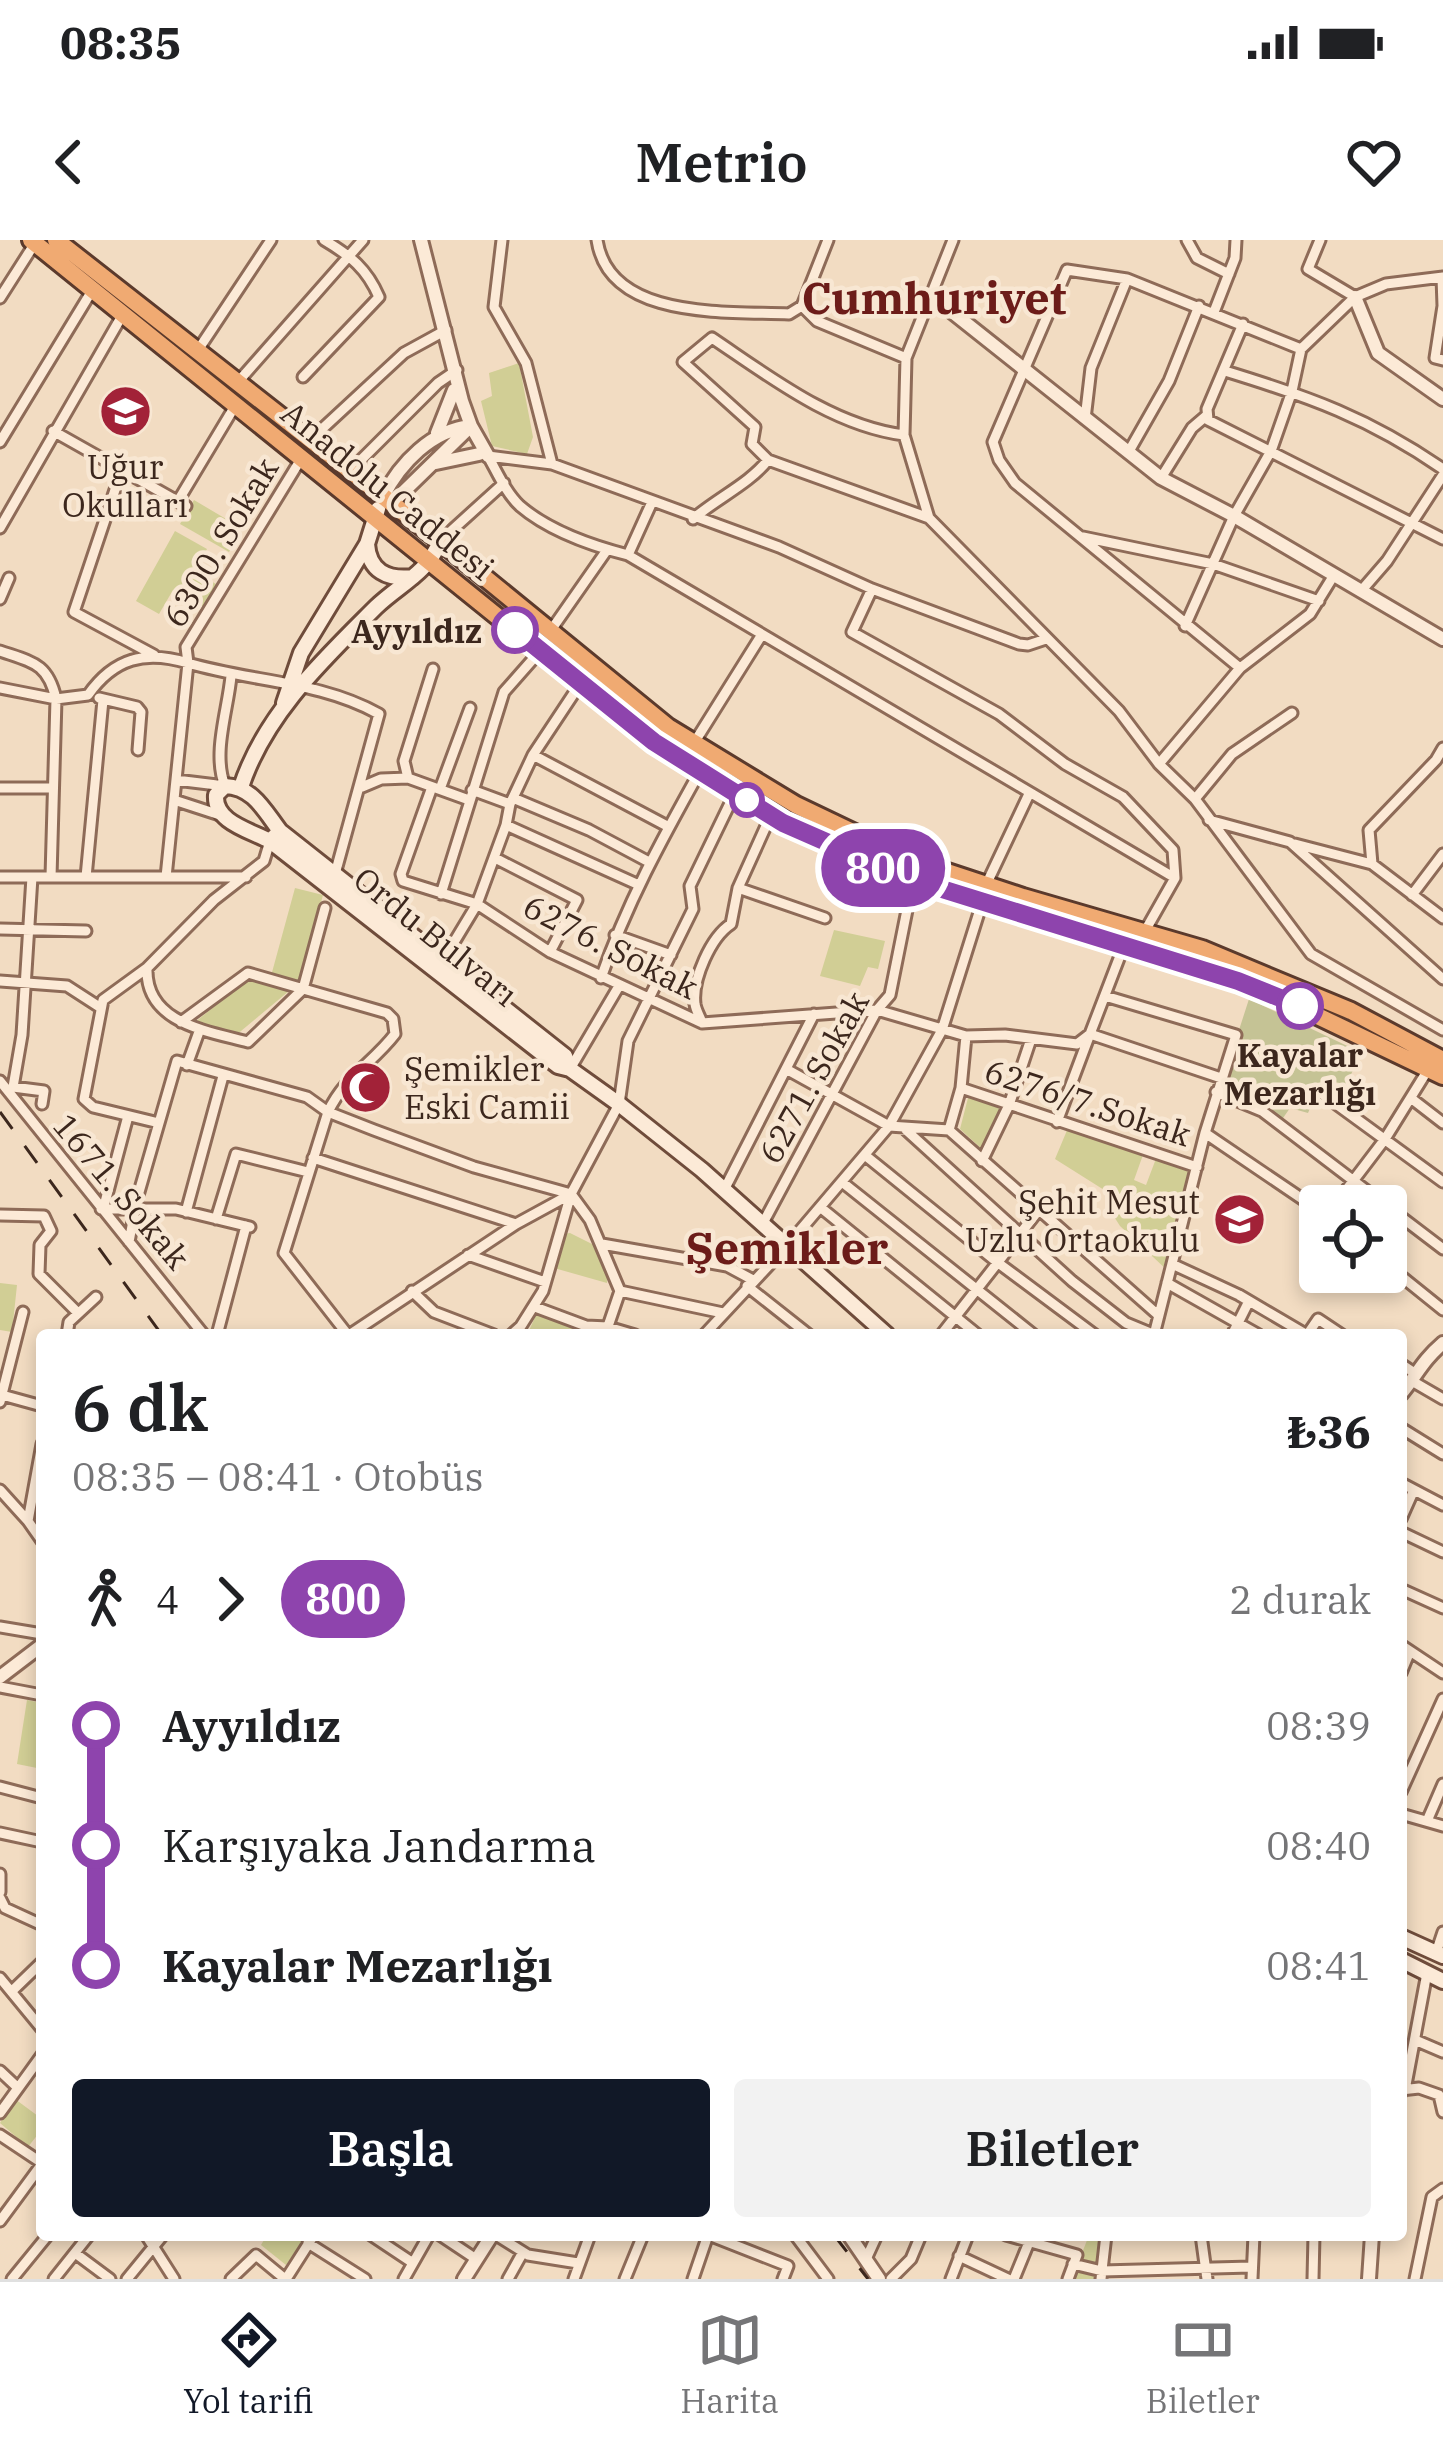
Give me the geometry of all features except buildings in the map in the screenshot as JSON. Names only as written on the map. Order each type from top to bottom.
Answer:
[{"type":"highway","name":"Anadolu Caddesi","points":[[56,240],[440,541],[668,728],[796,805],[984,893],[1123,948],[1259,988],[1438,1068]]},
{"type":"highway","name":"Anadolu Caddesi","points":[[33,242],[654,742],[735,794],[913,880],[1145,931],[1202,949],[1351,1011],[1438,1068]]},
{"type":"main road","points":[[296,685],[302,653],[367,544],[387,500]]},
{"type":"main road","points":[[220,816],[214,800],[233,787],[296,685],[379,604],[432,562],[440,541]]},
{"type":"main road","points":[[367,544],[371,563],[380,572],[399,579],[414,577]]},
{"type":"main road","name":"Ordu Bulvarı","points":[[233,787],[250,792],[275,836],[558,1066],[570,1069],[619,1104],[880,1329]]},
{"type":"main road","name":"Ordu Bulvarı","points":[[220,816],[275,836],[335,874],[565,1056],[570,1069]]},
{"type":"main road","points":[[1407,1940],[1440,1955]]},
{"type":"main road","points":[[1407,1963],[1443,1981]]},
{"type":"street","points":[[197,352],[271,240]]},
{"type":"street","points":[[303,377],[379,297],[369,274],[349,254],[324,240]]},
{"type":"street","points":[[237,383],[363,240]]},
{"type":"street","points":[[421,240],[466,429],[521,506],[607,550],[628,555],[1174,878]]},
{"type":"street","points":[[502,240],[494,307],[526,362],[551,464]]},
{"type":"street","points":[[597,240],[609,271],[644,298],[676,309],[789,314],[802,306],[827,240]]},
{"type":"street","points":[[929,518],[904,435],[906,358],[952,240]]},
{"type":"street","points":[[1187,240],[1197,258],[1229,274]]},
{"type":"street","points":[[1214,312],[1236,240]]},
{"type":"street","points":[[1320,240],[1308,269],[1355,297],[1378,353],[1443,399]]},
{"type":"street","points":[[0,298],[33,242]]},
{"type":"street","points":[[1240,668],[1015,484],[993,442],[1067,270],[1127,279],[1301,349]]},
{"type":"street","points":[[1185,626],[1234,516],[1271,451],[1301,349],[1355,297],[1386,284],[1443,277],[1439,359],[1422,387]]},
{"type":"street","points":[[1085,419],[1091,368],[1127,279]]},
{"type":"street","points":[[0,442],[93,290]]},
{"type":"street","points":[[932,296],[1161,478],[1443,640]]},
{"type":"street","points":[[802,306],[817,321],[906,358]]},
{"type":"street","points":[[1128,453],[1169,381],[1199,306]]},
{"type":"street","points":[[0,528],[123,313]]},
{"type":"street","points":[[1161,478],[1192,428],[1206,416],[1243,325]]},
{"type":"street","points":[[309,441],[404,352],[446,330]]},
{"type":"street","points":[[904,435],[880,432],[803,398],[712,338],[683,362],[755,428],[752,444],[768,460],[929,518],[1119,711],[1195,800],[1311,954],[1443,1030]]},
{"type":"street","points":[[1225,371],[1292,391],[1368,422],[1443,472],[1361,591]]},
{"type":"street","points":[[387,500],[390,483],[437,433],[456,378]]},
{"type":"street","points":[[348,472],[438,383],[456,378]]},
{"type":"street","points":[[53,430],[182,503],[236,406]]},
{"type":"street","points":[[0,409],[14,416]]},
{"type":"street","points":[[1206,416],[1443,539]]},
{"type":"street","points":[[437,433],[466,429]]},
{"type":"street","points":[[387,500],[466,429]]},
{"type":"street","points":[[424,469],[444,460],[484,455],[551,464],[779,547],[872,590],[1019,644],[1046,639]]},
{"type":"street","name":"6300. Sokak","points":[[1,691],[56,699],[91,693],[103,675],[129,660],[154,655],[188,663],[185,647],[301,459]]},
{"type":"street","points":[[693,519],[720,495],[758,473],[768,460]]},
{"type":"street","points":[[122,469],[74,611],[154,655]]},
{"type":"street","points":[[440,541],[504,484]]},
{"type":"street","points":[[628,555],[652,502]]},
{"type":"street","points":[[1077,536],[1213,564],[1319,601]]},
{"type":"street","points":[[550,632],[607,550]]},
{"type":"street","points":[[1160,764],[1240,668],[1310,614],[1334,575]]},
{"type":"street","points":[[0,599],[9,578]]},
{"type":"street","points":[[872,590],[852,632],[999,714],[1065,764],[1123,797],[1173,850],[1174,878],[1145,931]]},
{"type":"street","points":[[694,743],[761,636]]},
{"type":"street","points":[[441,894],[504,692],[542,650]]},
{"type":"street","points":[[0,651],[32,662],[49,674],[56,699],[51,877]]},
{"type":"street","points":[[166,878],[188,663],[231,676],[352,698],[380,714],[335,874]]},
{"type":"street","points":[[409,778],[404,761],[433,669]]},
{"type":"street","points":[[231,676],[220,774],[233,787]]},
{"type":"street","points":[[442,962],[477,904],[533,755],[582,682]]},
{"type":"street","points":[[91,693],[137,707],[138,750]]},
{"type":"street","points":[[86,877],[103,700]]},
{"type":"street","points":[[436,788],[470,708]]},
{"type":"street","points":[[1195,800],[1232,754],[1292,713]]},
{"type":"street","points":[[1372,864],[1369,830],[1443,748]]},
{"type":"street","points":[[533,755],[669,827]]},
{"type":"street","points":[[601,978],[615,935],[650,862],[700,772]]},
{"type":"street","points":[[362,787],[381,779],[409,778],[436,788],[512,801],[589,830],[650,862]]},
{"type":"street","points":[[176,780],[233,787]]},
{"type":"street","points":[[0,788],[53,788]]},
{"type":"street","name":"6276. Sokak","points":[[436,788],[401,874],[403,881],[477,904],[550,952],[702,1023],[877,1010],[966,1036],[1077,1044],[1090,1034]]},
{"type":"street","points":[[516,1329],[535,1307],[571,1194],[619,1104],[628,1041],[693,909],[690,886],[735,794]]},
{"type":"street","points":[[709,1329],[889,1126],[942,1030],[984,893],[1029,794]]},
{"type":"street","name":"Ordu Bulvarı","points":[[174,800],[220,816]]},
{"type":"street","points":[[702,1023],[695,1004],[698,978],[718,932],[731,924],[739,888],[771,815]]},
{"type":"street","points":[[1209,820],[1372,864],[1443,918]]},
{"type":"street","points":[[506,825],[639,885]]},
{"type":"street","points":[[159,1123],[93,1108],[84,1099],[101,1008],[107,995],[147,968],[214,900],[264,861],[275,836]]},
{"type":"street","points":[[1290,842],[1443,979]]},
{"type":"street","points":[[1412,895],[1443,854]]},
{"type":"street","points":[[495,859],[577,900],[550,952]]},
{"type":"street","points":[[0,877],[246,878]]},
{"type":"street","points":[[32,877],[22,1035],[13,1088],[44,1091],[42,1104]]},
{"type":"street","name":"6271. Sokak","points":[[762,1225],[877,1010],[890,995],[913,880]]},
{"type":"street","points":[[739,888],[826,918]]},
{"type":"street","points":[[147,968],[152,997],[181,1022],[248,1042],[303,989],[325,908]]},
{"type":"street","points":[[0,929],[86,932]]},
{"type":"street","points":[[615,935],[670,955]]},
{"type":"street","points":[[1058,1122],[1123,948]]},
{"type":"street","points":[[181,1022],[248,973],[387,1013],[396,1027],[386,1045],[337,1092],[284,1253],[344,1329]]},
{"type":"street","points":[[0,981],[67,986],[101,1008]]},
{"type":"street","points":[[570,1069],[620,986]]},
{"type":"street","points":[[1105,996],[1236,1035],[1204,1133],[1155,1329]]},
{"type":"street","points":[[724,1190],[814,1014]]},
{"type":"street","points":[[187,1065],[200,1029]]},
{"type":"street","points":[[1090,1034],[1221,1078]]},
{"type":"street","points":[[949,1130],[961,1088],[966,1036]]},
{"type":"street","points":[[982,1161],[1010,1105],[1031,1039]]},
{"type":"street","points":[[129,1242],[177,1061],[307,1097],[328,1112],[474,1167],[571,1194],[590,1220],[620,1291],[608,1329]]},
{"type":"street","points":[[1350,1185],[1438,1068]]},
{"type":"street","points":[[786,1069],[889,1126],[949,1130],[1157,1314]]},
{"type":"street","points":[[186,1212],[223,1076]]},
{"type":"street","name":"1671. Sokak","points":[[0,1081],[199,1329]]},
{"type":"street","name":"6276/7.Sokak","points":[[961,1088],[1198,1167]]},
{"type":"street","points":[[1216,1092],[1262,1111],[1443,1250]]},
{"type":"street","points":[[1321,1093],[1443,1182]]},
{"type":"street","points":[[1412,1099],[1443,1123]]},
{"type":"street","points":[[128,1116],[103,1207],[186,1212],[248,1227],[219,1329]]},
{"type":"street","points":[[904,1129],[1018,1235],[1126,1323],[1140,1329]]},
{"type":"street","points":[[1204,1133],[1299,1197]]},
{"type":"street","points":[[216,1219],[236,1154],[308,1172]]},
{"type":"street","points":[[866,1156],[1087,1329]]},
{"type":"street","points":[[313,1157],[517,1224]]},
{"type":"street","points":[[842,1182],[1026,1329]]},
{"type":"street","points":[[358,1329],[571,1194]]},
{"type":"street","points":[[820,1207],[971,1329]]},
{"type":"street","points":[[945,1329],[1038,1211]]},
{"type":"street","points":[[0,1215],[44,1216],[51,1231],[40,1245],[39,1274],[79,1313]]},
{"type":"street","points":[[602,1244],[727,1265],[800,1329]]},
{"type":"street","points":[[469,1255],[545,1282]]},
{"type":"street","points":[[1172,1264],[1297,1329]]},
{"type":"street","points":[[1407,1281],[1443,1310]]},
{"type":"street","points":[[1167,1283],[1248,1329]]},
{"type":"street","points":[[412,1291],[434,1312],[478,1329]]},
{"type":"street","points":[[620,1291],[723,1313]]},
{"type":"street","points":[[68,1329],[69,1322],[96,1297]]},
{"type":"street","points":[[1234,1329],[1249,1301]]},
{"type":"street","points":[[535,1307],[596,1329]]},
{"type":"street","points":[[23,1312],[1,1398],[36,1405]]},
{"type":"street","points":[[1311,1329],[1318,1319],[1333,1329]]},
{"type":"street","points":[[786,1329],[791,1322]]},
{"type":"street","points":[[0,1332],[17,1335]]},
{"type":"street","points":[[1442,1345],[1409,1372],[1443,1399]]},
{"type":"street","points":[[1407,1433],[1443,1454]]},
{"type":"street","points":[[28,1521],[36,1477]]},
{"type":"street","points":[[1407,1488],[1443,1505]]},
{"type":"street","points":[[0,1490],[36,1532]]},
{"type":"street","points":[[1407,1506],[1413,1492]]},
{"type":"street","points":[[1407,1535],[1443,1552]]},
{"type":"street","points":[[1407,1592],[1443,1608]]},
{"type":"street","points":[[0,1627],[36,1633]]},
{"type":"street","points":[[1407,1649],[1443,1673]]},
{"type":"street","points":[[0,1681],[36,1650]]},
{"type":"street","points":[[0,1681],[36,1693]]},
{"type":"street","points":[[1407,1779],[1443,1700]]},
{"type":"street","points":[[1427,1821],[1443,1784]]},
{"type":"street","points":[[0,1787],[36,1796]]},
{"type":"street","points":[[1407,1816],[1443,1826]]},
{"type":"street","points":[[0,1833],[36,1841]]},
{"type":"street","points":[[0,1874],[5,1908],[36,1922]]},
{"type":"street","points":[[1440,1955],[1443,1932]]},
{"type":"street","points":[[12,1990],[36,1968]]},
{"type":"street","points":[[1407,2073],[1427,1973]]},
{"type":"street","points":[[0,1978],[36,2021]]},
{"type":"street","points":[[1415,2039],[1443,2053]]},
{"type":"street","points":[[0,2113],[36,2063]]},
{"type":"street","points":[[0,2071],[17,2087]]},
{"type":"street","points":[[1407,2090],[1419,2088],[1439,2096],[1443,2112]]},
{"type":"street","points":[[0,2135],[36,2159]]},
{"type":"street","points":[[0,2221],[36,2171]]},
{"type":"street","points":[[1414,2279],[1432,2197],[1443,2189]]},
{"type":"street","points":[[12,2279],[43,2241]]},
{"type":"street","points":[[54,2279],[84,2241]]},
{"type":"street","points":[[149,2241],[174,2279]]},
{"type":"street","points":[[127,2279],[158,2241]]},
{"type":"street","points":[[231,2279],[256,2255],[285,2279],[310,2241]]},
{"type":"street","points":[[314,2241],[365,2279]]},
{"type":"street","points":[[380,2241],[413,2263]]},
{"type":"street","points":[[404,2279],[426,2241]]},
{"type":"street","points":[[450,2241],[476,2259]]},
{"type":"street","points":[[464,2279],[490,2241]]},
{"type":"street","points":[[504,2241],[523,2252],[578,2263]]},
{"type":"street","points":[[574,2279],[587,2241]]},
{"type":"street","points":[[625,2279],[641,2241]]},
{"type":"street","points":[[693,2279],[706,2241]]},
{"type":"street","points":[[742,2241],[788,2266],[783,2279]]},
{"type":"street","points":[[800,2241],[828,2279]]},
{"type":"street","points":[[853,2241],[879,2279]]},
{"type":"street","points":[[866,2259],[874,2241]]},
{"type":"street","points":[[891,2279],[911,2258],[918,2241]]},
{"type":"street","points":[[951,2279],[965,2241]]},
{"type":"street","points":[[959,2256],[1011,2279],[1030,2241]]},
{"type":"street","points":[[1040,2241],[1102,2275],[1251,2273],[1254,2241]]},
{"type":"street","points":[[1102,2275],[1105,2241]]},
{"type":"street","points":[[1202,2241],[1207,2275]]},
{"type":"street","points":[[1313,2279],[1314,2241]]},
{"type":"street","points":[[1369,2279],[1372,2241]]},
{"type":"street","points":[[508,2279],[523,2252]]},
{"type":"street","points":[[75,2253],[110,2279]]},
{"type":"street","points":[[1068,2279],[1075,2259]]},
{"type":"shaded area","points":[[519,363],[533,437],[527,454],[492,446],[481,401],[492,396],[489,373]]},
{"type":"shaded area","points":[[194,500],[243,529],[229,552],[180,524]]},
{"type":"shaded area","points":[[175,531],[207,549],[195,572],[216,584],[204,607],[173,590],[159,614],[136,601]]},
{"type":"shaded area","points":[[295,888],[323,895],[299,985],[271,976]]},
{"type":"shaded area","points":[[834,930],[885,941],[878,969],[868,967],[860,986],[820,976]]},
{"type":"shaded area","points":[[248,979],[289,991],[235,1036],[194,1023]]},
{"type":"shaded area","points":[[1249,999],[1362,1053],[1346,1084],[1322,1080],[1308,1113],[1290,1108],[1281,1121],[1219,1092]]},
{"type":"shaded area","points":[[969,1094],[1003,1106],[984,1151],[960,1129]]},
{"type":"shaded area","points":[[1068,1128],[1144,1152],[1134,1180],[1146,1185],[1157,1156],[1194,1170],[1168,1271],[1120,1226],[1111,1212],[1120,1200],[1055,1159]]},
{"type":"shaded area","points":[[564,1234],[598,1247],[608,1272],[607,1283],[554,1268]]},
{"type":"shaded area","points":[[0,1283],[17,1285],[12,1332],[0,1330]]},
{"type":"shaded area","points":[[537,1313],[580,1329],[530,1329]]},
{"type":"shaded area","points":[[27,1700],[36,1702],[36,1768],[17,1764]]},
{"type":"shaded area","points":[[15,2099],[36,2115],[36,2137],[28,2147],[0,2123]]},
{"type":"shaded area","points":[[263,2241],[303,2241],[286,2265],[261,2245]]},
{"type":"shaded area","points":[[1087,2241],[1107,2241],[1104,2279],[1072,2279]]},
{"type":"railway","points":[[0,1112],[158,1329]]},
{"type":"railway","points":[[839,2241],[868,2279]]},
{"type":"bus line","name":"800","points":[[515,630],[654,742],[783,823],[913,880],[1238,981],[1300,1006]]},
{"type":"place","name":"Uğur Okulları","points":[[125,412]]},
{"type":"place","name":"Ayyıldız","points":[[515,630]]},
{"type":"place","name":"Kayalar Mezarlığı","points":[[1300,1006]]},
{"type":"place","name":"Şemikler Eski Camii","points":[[365,1087]]},
{"type":"place","name":"Şehit Mesut Uzlu Ortaokulu","points":[[1239,1220]]},
{"type":"district","name":"Cumhuriyet","points":[[934,297]]},
{"type":"district","name":"Şemikler","points":[[787,1247]]}]
